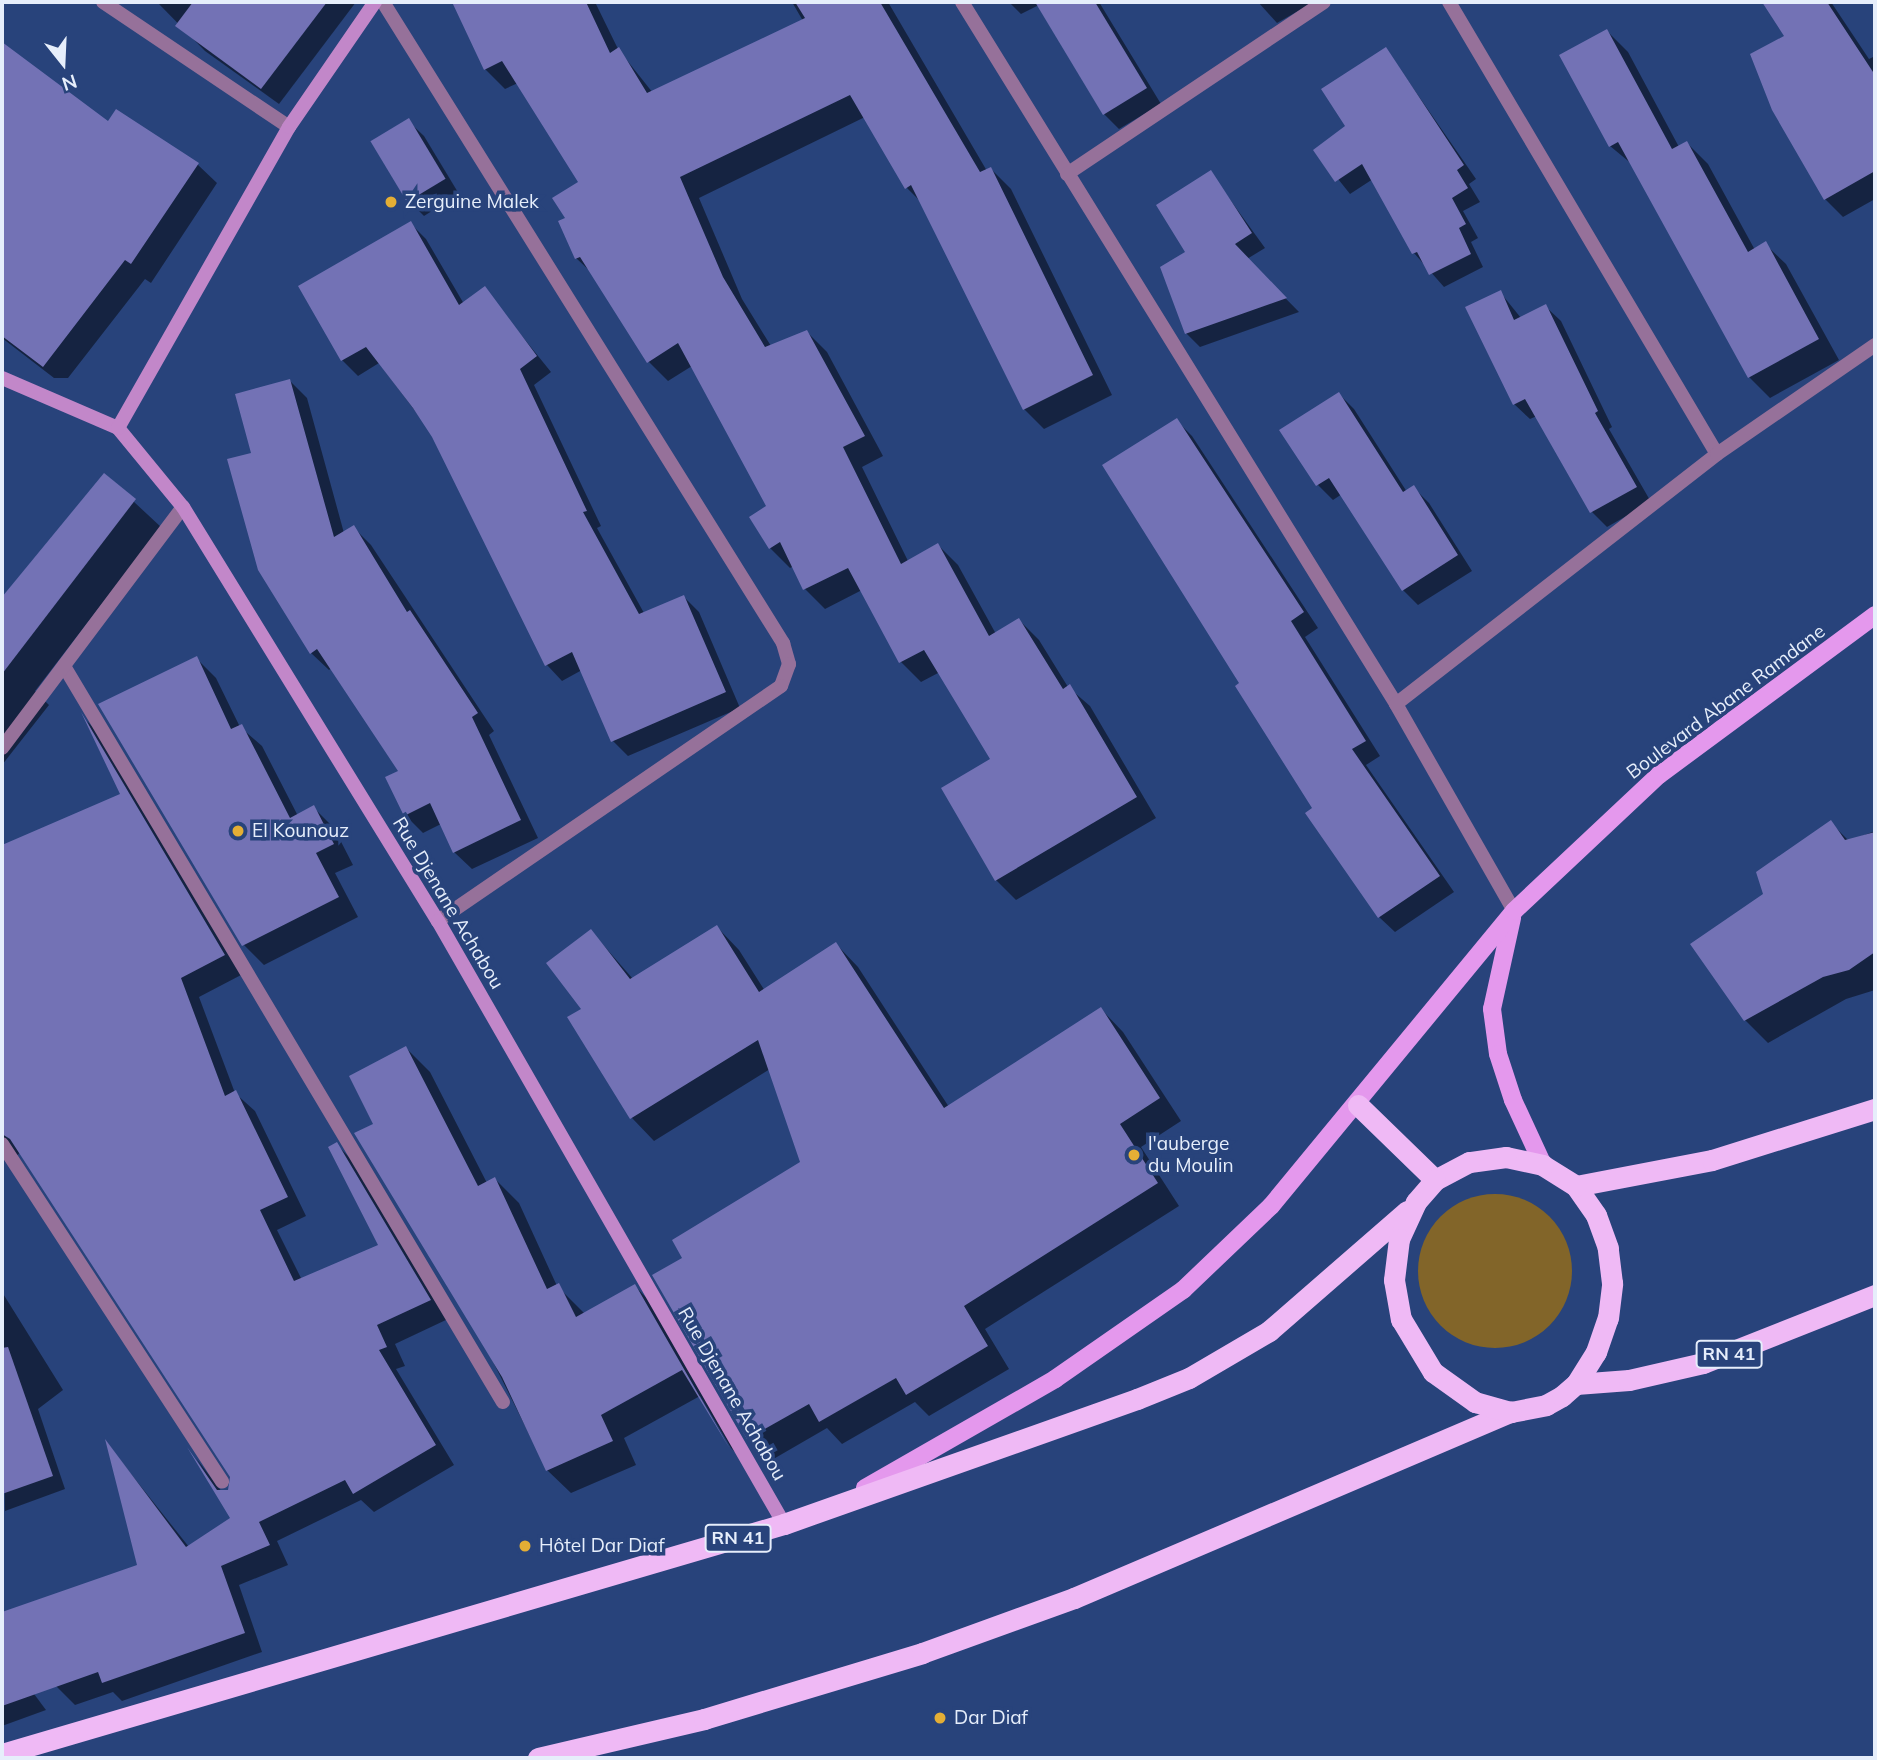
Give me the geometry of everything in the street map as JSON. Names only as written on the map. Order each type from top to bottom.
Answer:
[{"type":"highway","points":[[1358,1105],[1435,1180]]},
{"type":"highway","points":[[1576,1186],[1712,1160],[1875,1109]]},
{"type":"highway","points":[[538,1758],[704,1719],[922,1653],[1086,1593],[1511,1412],[1546,1405],[1576,1384],[1600,1341],[1612,1283],[1608,1248],[1596,1215],[1576,1186],[1543,1166],[1494,1159],[1469,1162],[1435,1180],[1416,1202],[1399,1239],[1394,1280],[1401,1319],[1419,1355],[1447,1385],[1475,1402],[1511,1412]]},
{"type":"highway","name":"RN 41","points":[[2,1754],[784,1524],[1189,1378],[1295,1311],[1416,1202]]},
{"type":"highway","name":"RN 41","points":[[1576,1384],[1629,1380],[1703,1363],[1875,1295]]},
{"type":"main road","points":[[118,428],[289,127],[375,2]]},
{"type":"main road","name":"Rue Djenane Achabou","points":[[2,378],[118,428],[183,507],[438,922],[784,1524]]},
{"type":"main road","name":"Boulevard Abane Ramdane","points":[[830,1508],[1055,1379],[1183,1290],[1271,1206],[1358,1105],[1514,911],[1659,775],[1875,615]]},
{"type":"main road","points":[[1514,911],[1494,1020],[1498,1054],[1513,1100],[1543,1166]]},
{"type":"street","points":[[103,2],[289,127]]},
{"type":"street","points":[[383,2],[783,643],[789,664],[781,686],[438,922]]},
{"type":"street","points":[[962,2],[1396,704],[1514,911]]},
{"type":"street","points":[[1067,174],[1324,2]]},
{"type":"street","points":[[1448,2],[1717,454]]},
{"type":"street","points":[[1396,704],[1717,454],[1875,345]]},
{"type":"street","points":[[2,748],[183,507]]},
{"type":"street","points":[[64,666],[503,1402]]},
{"type":"street","points":[[2,1144],[222,1482]]},
{"type":"shaded area","points":[[1495,1194],[1525,1199],[1550,1216],[1567,1241],[1572,1271],[1567,1301],[1550,1326],[1525,1343],[1495,1348],[1465,1343],[1440,1326],[1423,1301],[1418,1271],[1423,1241],[1440,1216],[1465,1199]]},
{"type":"building","points":[[193,2],[327,2],[261,89],[175,26]]},
{"type":"building","points":[[452,2],[586,2],[610,53],[619,47],[647,93],[805,18],[795,2],[880,2],[980,172],[991,167],[1093,375],[1023,410],[911,185],[905,189],[850,95],[680,177],[723,277],[765,347],[807,330],[865,436],[843,447],[901,564],[938,543],[989,636],[1019,618],[1063,689],[1070,684],[1137,797],[995,881],[941,788],[990,759],[924,650],[899,663],[848,568],[803,590],[780,542],[769,549],[749,517],[766,506],[678,343],[647,363],[580,257],[575,259],[558,221],[565,218],[552,198],[578,182],[502,61],[484,70]]},
{"type":"building","points":[[1035,2],[1095,2],[1147,88],[1103,115]]},
{"type":"building","points":[[1762,2],[1827,2],[1875,75],[1875,171],[1824,200],[1772,110],[1750,54],[1784,36]]},
{"type":"building","points":[[1607,29],[1672,149],[1687,141],[1748,252],[1766,241],[1819,339],[1748,378],[1618,142],[1609,147],[1559,55]]},
{"type":"building","points":[[2,42],[108,121],[116,109],[199,163],[131,264],[125,260],[43,367],[2,336]]},
{"type":"building","points":[[1386,47],[1464,165],[1457,170],[1468,188],[1452,198],[1466,224],[1459,228],[1471,254],[1429,275],[1417,252],[1412,254],[1362,164],[1335,182],[1313,150],[1345,126],[1321,89]]},
{"type":"building","points":[[409,118],[446,179],[407,202],[370,141]]},
{"type":"building","points":[[1211,170],[1252,233],[1235,244],[1287,298],[1185,334],[1160,267],[1185,252],[1156,205]]},
{"type":"building","points":[[411,221],[459,305],[485,286],[537,356],[520,369],[587,511],[583,512],[639,614],[684,595],[726,692],[611,742],[572,652],[545,666],[432,437],[413,408],[366,347],[341,361],[298,286]]},
{"type":"building","points":[[1501,290],[1514,320],[1546,304],[1598,411],[1595,413],[1637,487],[1590,513],[1525,399],[1513,405],[1465,307]]},
{"type":"building","points":[[290,379],[334,537],[354,525],[407,612],[410,610],[478,713],[472,717],[521,820],[453,853],[430,803],[404,816],[385,777],[398,771],[317,649],[310,654],[258,570],[227,459],[251,453],[235,394]]},
{"type":"building","points":[[1339,392],[1403,492],[1414,485],[1458,555],[1402,591],[1329,478],[1316,486],[1279,430]]},
{"type":"building","points":[[1177,418],[1304,612],[1291,621],[1366,741],[1352,749],[1440,876],[1378,918],[1305,813],[1312,808],[1235,686],[1239,683],[1102,465]]},
{"type":"building","points":[[104,473],[136,499],[2,674],[2,597]]},
{"type":"building","name":"El Kounouz","points":[[197,656],[231,729],[242,724],[290,818],[314,805],[334,844],[316,853],[339,897],[242,946],[98,704]]},
{"type":"building","points":[[81,712],[225,955],[181,978],[225,1096],[236,1090],[288,1197],[260,1210],[294,1281],[378,1245],[328,1147],[337,1142],[431,1300],[377,1325],[387,1347],[379,1350],[436,1445],[353,1494],[345,1480],[259,1522],[270,1545],[221,1566],[245,1633],[102,1683],[98,1672],[2,1706],[2,1612],[137,1565],[105,1439],[186,1547],[230,1518],[187,1447],[217,1490],[228,1490],[230,1477],[10,1139],[2,1134],[2,845],[120,794]]},
{"type":"building","points":[[1831,820],[1845,840],[1875,832],[1875,952],[1849,970],[1823,977],[1744,1021],[1690,944],[1763,894],[1756,872]]},
{"type":"building","points":[[717,925],[759,992],[836,942],[944,1108],[1101,1007],[1160,1098],[1120,1124],[1158,1183],[964,1306],[988,1346],[906,1395],[896,1378],[819,1422],[809,1404],[747,1439],[652,1275],[682,1258],[672,1240],[800,1162],[758,1040],[630,1119],[567,1017],[581,1009],[546,963],[591,929],[630,979]]},
{"type":"building","points":[[406,1046],[478,1186],[495,1177],[547,1289],[559,1283],[576,1317],[635,1284],[730,1449],[682,1370],[601,1415],[613,1441],[546,1471],[502,1377],[354,1133],[373,1124],[349,1076]]},
{"type":"building","points":[[8,1347],[53,1476],[2,1494],[2,1348]]},
{"type":"place","name":"Zerguine Malek","points":[[391,202]]},
{"type":"place","name":"El Kounouz","points":[[238,831]]},
{"type":"place","name":"l'auberge du Moulin","points":[[1134,1155]]},
{"type":"place","name":"Hôtel Dar Diaf","points":[[525,1546]]},
{"type":"place","name":"Dar Diaf","points":[[940,1718]]}]
